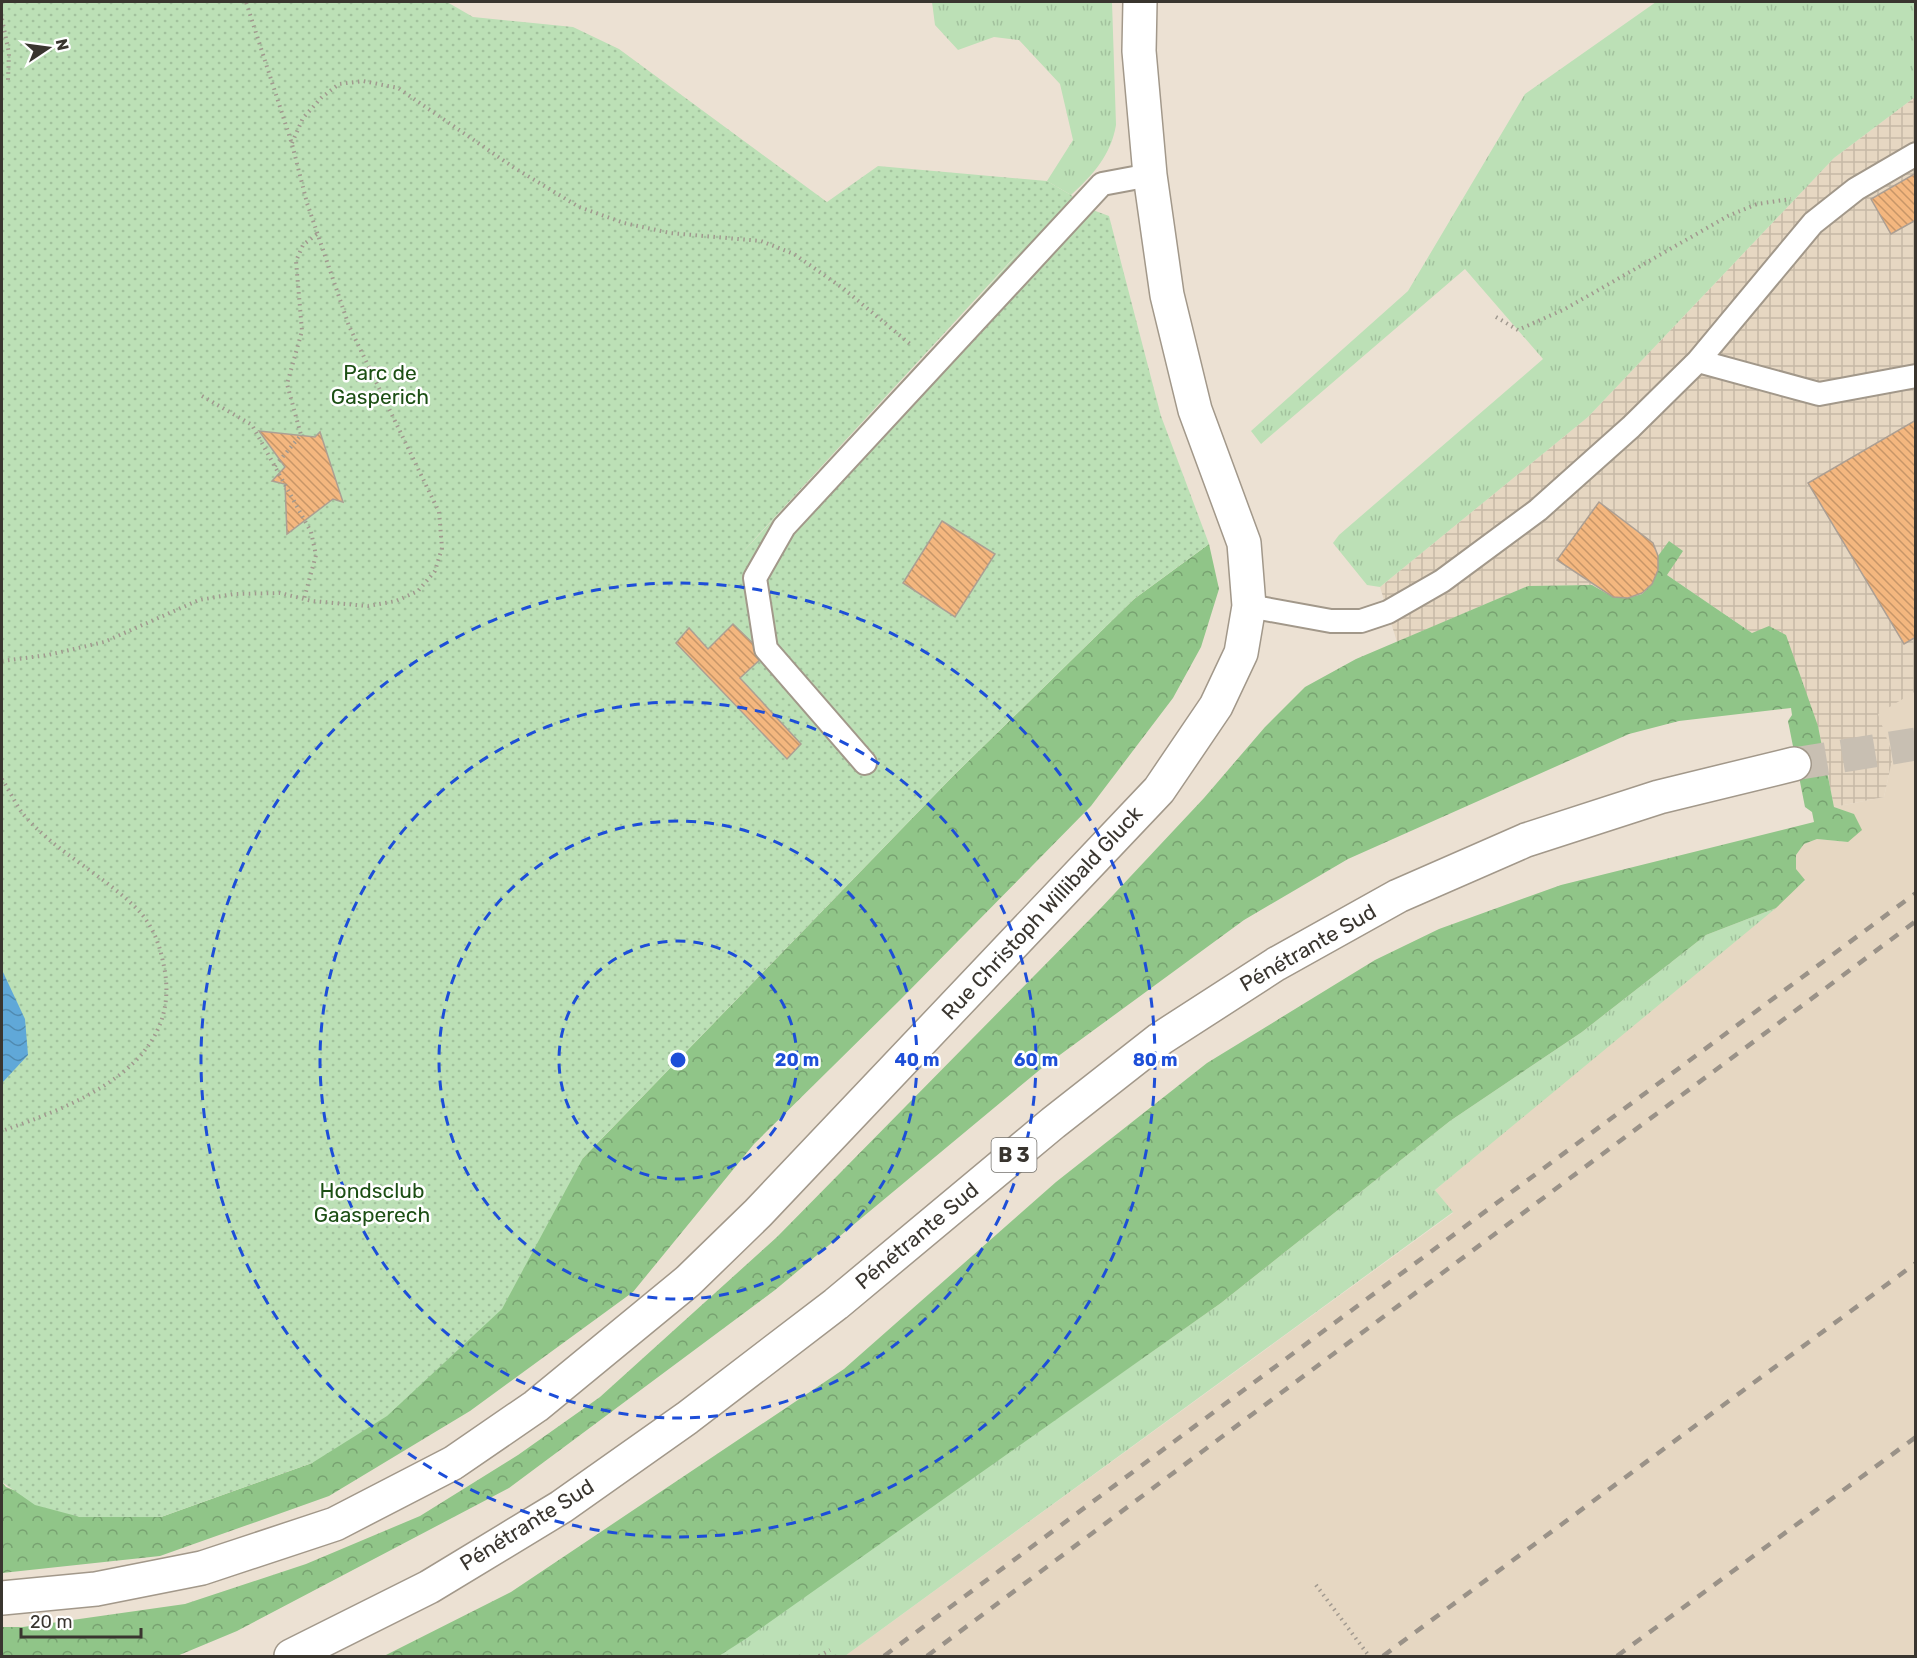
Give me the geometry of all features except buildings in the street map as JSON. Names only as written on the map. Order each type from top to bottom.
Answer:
[{"type":"main road","name":"Rue Christoph Willibald Gluck","points":[[2,1598],[96,1589],[202,1568],[335,1524],[453,1463],[536,1406],[688,1281],[758,1213],[1159,790],[1216,706],[1241,653],[1249,606],[1244,543],[1196,410],[1167,295],[1150,176],[1139,51],[1140,2]]},
{"type":"main road","name":"Pénétrante Sud","points":[[291,1656],[429,1587],[561,1506],[687,1419],[836,1304],[1053,1123],[1160,1039],[1276,964],[1398,896],[1526,840],[1659,797],[1794,764]]},
{"type":"lane","points":[[1249,606],[1331,621],[1361,621],[1414,599],[1538,510],[1631,427],[1698,361],[1812,223],[1856,189],[1916,154]]},
{"type":"lane","points":[[865,763],[766,650],[755,578],[784,527],[1102,184],[1150,176]]},
{"type":"lane","points":[[1698,361],[1819,394],[1916,376]]},
{"type":"path","points":[[2,661],[48,655],[104,642],[199,600],[234,594],[280,593],[304,599],[368,606],[396,601],[418,591],[435,571],[442,548],[439,512],[349,326],[246,2]]},
{"type":"path","points":[[2,22],[9,53],[8,80]]},
{"type":"path","points":[[292,144],[303,118],[321,98],[339,84],[363,81],[398,88],[513,167],[579,207],[624,223],[670,233],[761,241],[794,254],[844,289],[910,344]]},
{"type":"path","points":[[1496,317],[1518,330],[1565,309],[1728,216],[1757,204],[1795,199]]},
{"type":"path","points":[[275,466],[301,435],[288,384],[302,331],[296,261],[303,245],[318,234]]},
{"type":"path","points":[[202,396],[252,424],[311,532],[316,555],[304,599]]},
{"type":"path","points":[[2,779],[24,814],[62,849],[139,911],[160,944],[166,981],[159,1027],[141,1056],[120,1078],[36,1119],[2,1131]]},
{"type":"path","points":[[1316,1585],[1370,1656]]},
{"type":"path","points":[[819,1656],[830,1650]]},
{"type":"shaded area","points":[[1915,97],[1916,691],[1878,714],[1893,756],[1884,797],[1834,807],[1818,726],[1752,633],[1667,575],[1670,542],[1658,556],[1652,584],[1642,593],[1628,598],[1613,597],[1592,585],[1528,586],[1397,642],[1380,587],[1588,417],[1834,158]]},
{"type":"shaded area","points":[[1915,691],[1915,1656],[845,1656],[1453,1213],[1435,1190],[1805,881],[1796,870],[1796,855],[1804,844],[1817,839],[1848,842],[1853,814],[1834,807],[1884,797],[1893,756],[1877,714]]},
{"type":"green space","name":"Parc de Gasperich","points":[[2,2],[447,2],[473,17],[573,27],[619,49],[827,202],[878,166],[1047,181],[1071,195],[1082,206],[1109,216],[1161,416],[1209,544],[1134,599],[953,776],[583,1158],[502,1309],[387,1416],[312,1463],[161,1517],[80,1517],[35,1505],[2,1482]],"holes":[[[1030,240],[924,359],[739,556]]]},
{"type":"green space","points":[[932,2],[1112,2],[1116,125],[1114,136],[1100,164],[1071,195],[1047,181],[1073,140],[1060,84],[1019,40],[994,37],[958,50],[935,25]]},
{"type":"green space","points":[[1656,2],[1915,2],[1915,97],[1834,158],[1588,417],[1380,587],[1367,585],[1333,543],[1339,535],[1543,359],[1465,269],[1261,444],[1251,431],[1408,291],[1525,94]]},
{"type":"green space","points":[[1669,541],[1683,551],[1667,575],[1752,633],[1769,626],[1786,635],[1818,726],[1834,807],[1854,814],[1862,830],[1848,842],[1817,839],[1804,844],[1796,855],[1796,869],[1805,880],[1776,908],[1706,935],[1582,1032],[1450,1121],[1221,1303],[747,1638],[719,1656],[384,1656],[511,1592],[844,1369],[1056,1182],[1207,1063],[1375,960],[1439,929],[1561,885],[1814,822],[1812,812],[1805,807],[1788,721],[1792,715],[1791,708],[1679,721],[1629,734],[1348,859],[1244,920],[1042,1068],[775,1290],[509,1488],[237,1631],[177,1656],[2,1656],[2,1627],[23,1627],[185,1604],[306,1564],[420,1516],[518,1455],[600,1397],[777,1237],[1100,909],[1204,798],[1265,727],[1305,687],[1356,659],[1528,586],[1592,585],[1613,597],[1628,598],[1642,594],[1652,584],[1658,556]]},
{"type":"green space","points":[[1209,544],[1219,589],[1201,647],[1173,698],[1091,806],[754,1144],[633,1292],[470,1411],[329,1496],[160,1556],[2,1573],[2,1482],[6,1487],[80,1517],[161,1517],[312,1463],[492,1196],[583,1158],[953,776],[1134,599]]},
{"type":"green space","points":[[1776,908],[1435,1190],[1453,1212],[845,1656],[719,1656],[1221,1303],[1450,1121],[1582,1032],[1706,935]]},
{"type":"water","points":[[2,970],[25,1019],[28,1055],[2,1083]]},
{"type":"tunnel","points":[[1794,764],[1916,744]]},
{"type":"railway","points":[[884,1656],[1916,893]]},
{"type":"railway","points":[[927,1656],[1916,921]]},
{"type":"railway","points":[[1383,1656],[1916,1263]]},
{"type":"railway","points":[[1617,1656],[1916,1437]]},
{"type":"park label","name":"Hondsclub Gaasperech","points":[[372,1203]]}]
